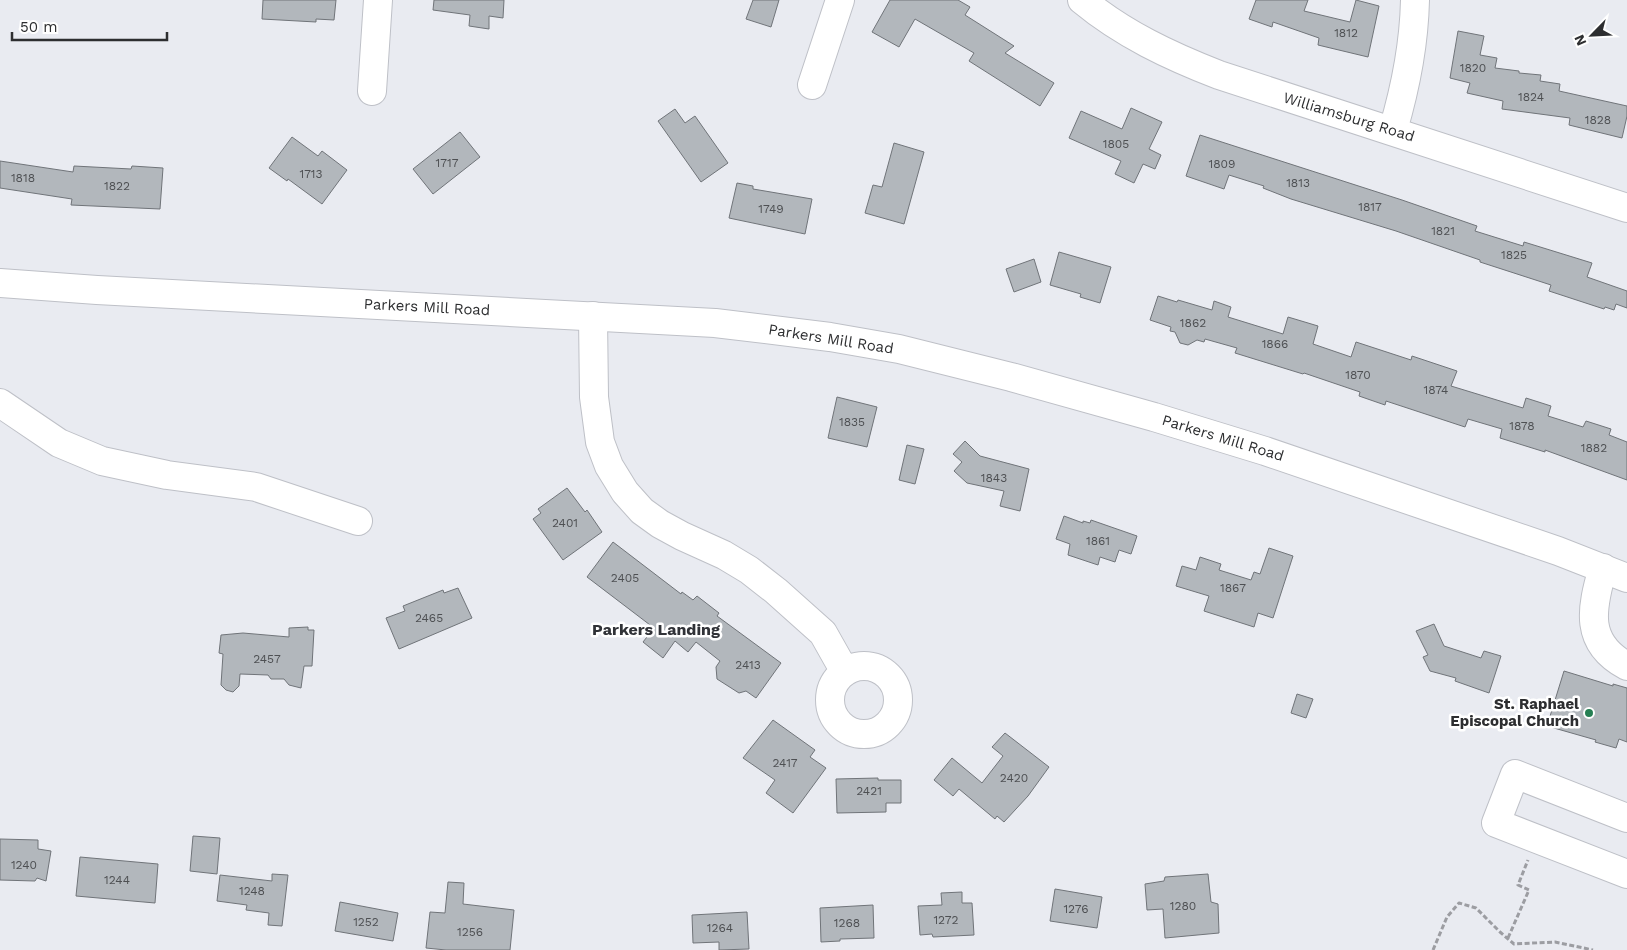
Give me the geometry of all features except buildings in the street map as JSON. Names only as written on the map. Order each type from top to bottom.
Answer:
[{"type":"street","points":[[372,90],[378,0]]},
{"type":"street","points":[[812,85],[840,0]]},
{"type":"street","name":"Williamsburg Road","points":[[1082,0],[1114,24],[1178,59],[1274,93],[1393,130],[1627,208]]},
{"type":"street","points":[[1393,130],[1405,90],[1412,54],[1415,0]]},
{"type":"street","name":"Parkers Mill Road","points":[[0,283],[715,323],[830,337],[899,349],[1011,377],[1154,417],[1265,451],[1433,507],[1615,573]]},
{"type":"street","points":[[593,316],[594,397],[600,442],[609,466],[625,492],[642,511],[660,524],[724,555],[749,570],[776,591],[822,633],[845,672]]},
{"type":"street","points":[[0,403],[59,444],[102,461],[167,475],[256,487],[358,521]]},
{"type":"street","points":[[1615,573],[1596,592],[1593,615],[1597,639],[1614,659],[1627,666]]},
{"type":"street","points":[[1627,818],[1515,774],[1496,823],[1627,874]]},
{"type":"path","points":[[1508,938],[1529,890],[1518,885],[1528,859]]},
{"type":"path","points":[[1433,949],[1447,918],[1459,903],[1476,908],[1514,944],[1555,942],[1594,950]]},
{"type":"place","name":"St. Raphael Episcopal Church","points":[[1589,713]]},
{"type":"district","name":"Parkers Landing","points":[[656,629]]}]
